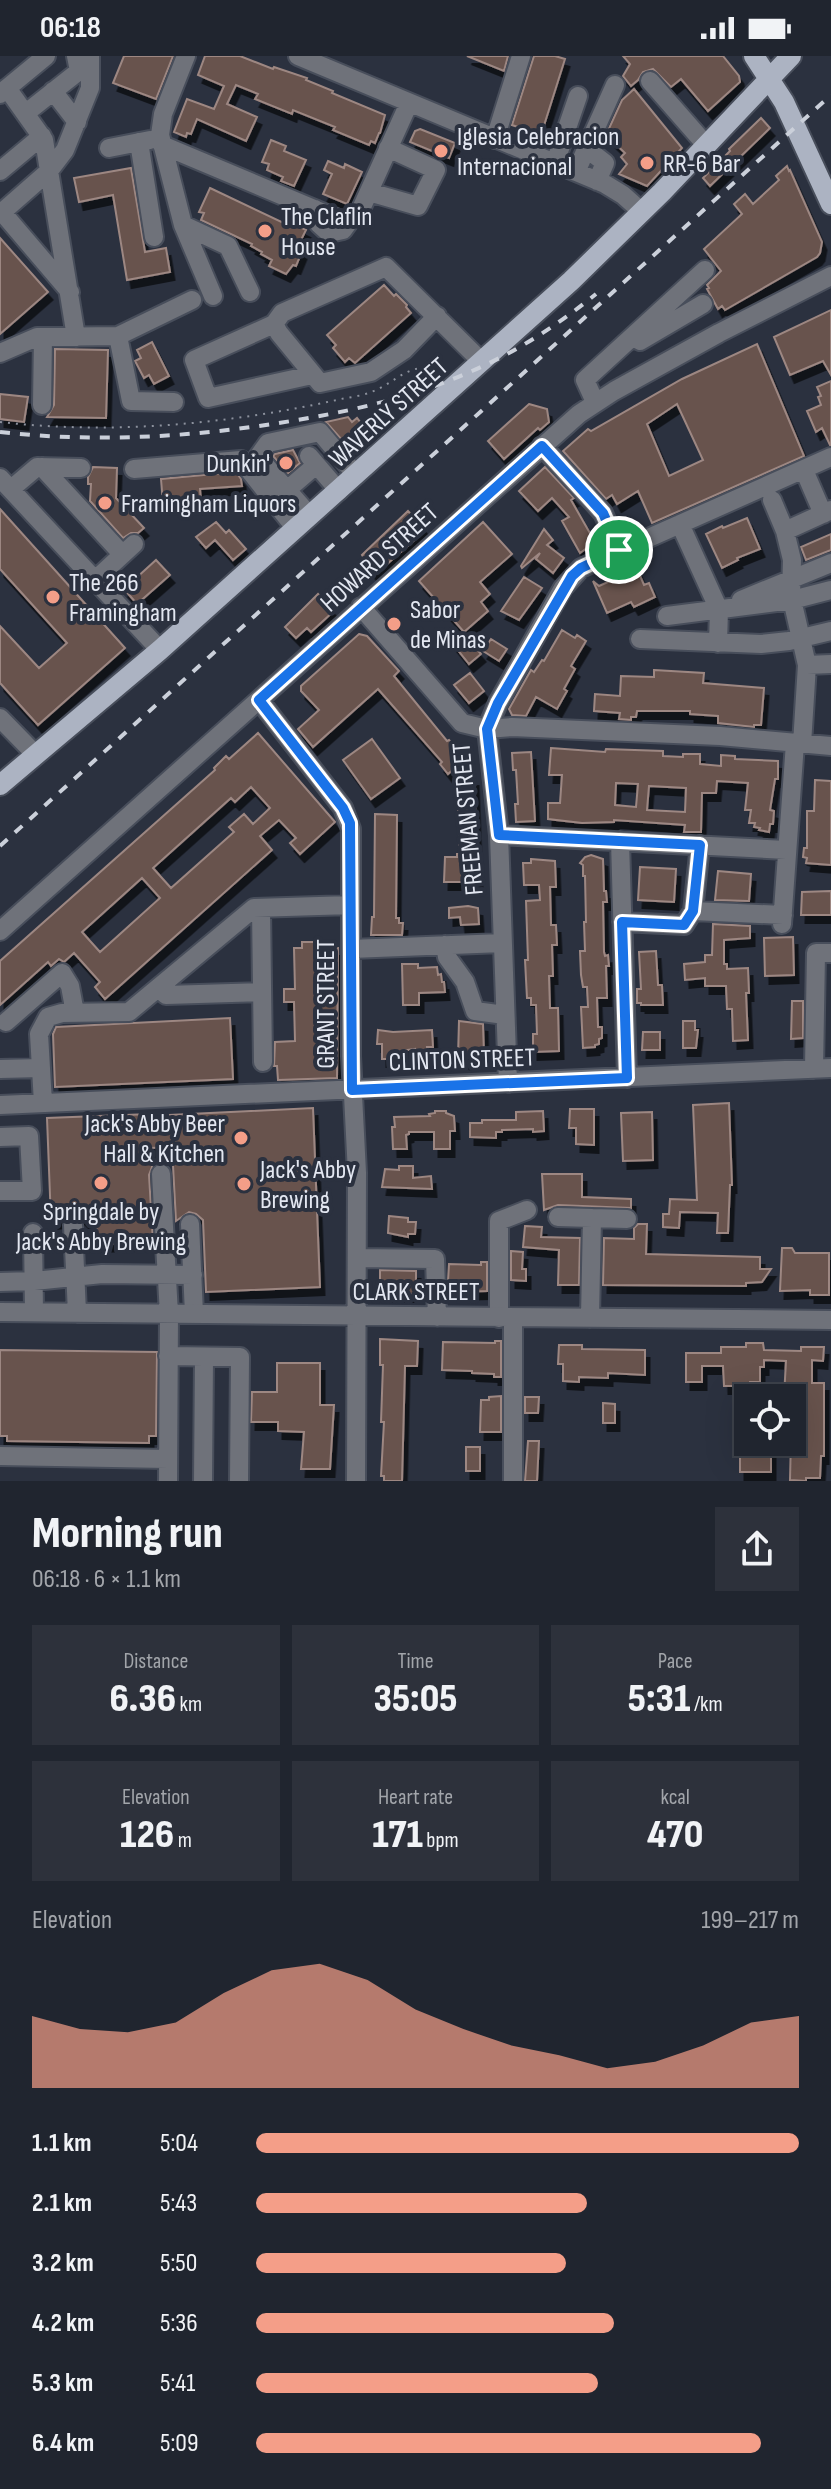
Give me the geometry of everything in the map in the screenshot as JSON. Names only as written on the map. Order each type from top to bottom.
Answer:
[{"type":"main road","points":[[754,56],[784,102],[831,204]]},
{"type":"main road","name":"WAVERLY STREET","points":[[0,785],[160,650],[482,362],[642,212],[791,56]]},
{"type":"street","points":[[46,56],[4,91],[26,113],[42,136],[76,337]]},
{"type":"street","points":[[26,113],[79,71],[76,56]]},
{"type":"street","points":[[70,292],[1,213],[49,171],[65,150],[91,81],[90,56]]},
{"type":"street","points":[[186,56],[162,119],[162,141],[183,225],[213,296]]},
{"type":"street","points":[[298,56],[597,181],[623,195],[642,212]]},
{"type":"street","points":[[495,139],[521,56]]},
{"type":"street","points":[[650,81],[706,145]]},
{"type":"street","points":[[576,172],[615,85]]},
{"type":"street","points":[[53,91],[77,122]]},
{"type":"street","points":[[555,163],[578,96]]},
{"type":"street","points":[[109,148],[162,141],[341,220],[351,219],[360,213],[409,103]]},
{"type":"street","points":[[0,171],[42,136]]},
{"type":"street","points":[[139,142],[154,237]]},
{"type":"street","points":[[369,192],[418,206],[436,170],[388,148]]},
{"type":"street","points":[[587,149],[605,163],[597,181]]},
{"type":"street","points":[[183,225],[228,246],[250,292]]},
{"type":"street","points":[[312,375],[208,398],[194,360],[274,324],[282,313],[386,267],[482,362]]},
{"type":"street","points":[[595,402],[585,380],[698,276],[703,304],[719,333]]},
{"type":"street","name":"HOWARD STREET","points":[[0,931],[595,402],[719,333],[831,276]]},
{"type":"street","points":[[0,353],[30,339],[43,337],[118,336],[192,300]]},
{"type":"street","points":[[607,360],[703,304]]},
{"type":"street","points":[[274,324],[320,383],[371,372],[404,350],[437,316]]},
{"type":"street","points":[[118,336],[131,401],[174,402]]},
{"type":"street","points":[[42,405],[43,337]]},
{"type":"street","points":[[303,523],[287,490],[258,457],[268,443],[320,432],[356,475]]},
{"type":"street","points":[[542,446],[603,513],[619,550]]},
{"type":"street","points":[[831,457],[581,568],[572,576],[498,703],[487,729],[512,727],[720,736],[831,746]]},
{"type":"street","points":[[134,469],[241,460],[303,523]]},
{"type":"street","points":[[287,490],[312,460],[339,491]]},
{"type":"street","points":[[81,468],[42,467],[5,484],[160,650]]},
{"type":"street","points":[[42,467],[128,549],[95,580]]},
{"type":"street","points":[[785,531],[827,512],[804,470]]},
{"type":"street","points":[[693,911],[783,920],[786,850],[807,665],[792,600],[793,566],[785,531],[772,500]]},
{"type":"street","points":[[680,524],[719,610],[718,643]]},
{"type":"street","points":[[719,610],[831,563]]},
{"type":"street","points":[[667,616],[792,600],[831,590]]},
{"type":"street","name":"FREEMAN STREET","points":[[361,607],[462,723],[487,729],[499,835],[508,1083]]},
{"type":"street","points":[[640,639],[772,643],[831,631]]},
{"type":"street","points":[[807,665],[831,664]]},
{"type":"street","name":"GRANT STREET","points":[[259,700],[348,817],[351,834],[352,1090],[357,1258],[356,1481]]},
{"type":"street","points":[[0,718],[36,755]]},
{"type":"street","points":[[499,835],[786,850]]},
{"type":"street","points":[[620,841],[627,1078]]},
{"type":"street","points":[[622,922],[684,925],[693,911],[700,845]]},
{"type":"street","points":[[43,1103],[39,1034],[48,1017],[62,1013],[129,1012],[254,908],[351,905]]},
{"type":"street","points":[[261,908],[263,1062]]},
{"type":"street","points":[[351,949],[502,943]]},
{"type":"street","points":[[445,945],[447,957],[465,982],[475,1011],[505,1015]]},
{"type":"street","points":[[822,1068],[816,953],[831,953]]},
{"type":"street","points":[[6,1022],[62,973],[70,986],[75,1013]]},
{"type":"street","points":[[159,989],[166,995],[262,992]]},
{"type":"street","points":[[0,1069],[41,1068]]},
{"type":"street","name":"CLINTON STREET","points":[[0,1105],[822,1068]]},
{"type":"street","points":[[0,1137],[29,1136],[32,1191],[0,1191]]},
{"type":"street","points":[[161,1174],[169,1314],[168,1481]]},
{"type":"street","points":[[513,1481],[499,1221],[527,1210]]},
{"type":"street","points":[[558,1217],[627,1219]]},
{"type":"street","points":[[590,1318],[592,1218]]},
{"type":"street","points":[[190,1224],[194,1314]]},
{"type":"street","points":[[73,1225],[77,1313]]},
{"type":"street","points":[[33,1233],[34,1312]]},
{"type":"street","points":[[357,1258],[435,1259],[437,1317]]},
{"type":"street","points":[[0,1282],[102,1274],[193,1275]]},
{"type":"street","name":"CLARK STREET","points":[[0,1312],[831,1320]]},
{"type":"street","points":[[168,1356],[240,1357],[239,1481]]},
{"type":"street","points":[[203,1481],[204,1357]]},
{"type":"street","points":[[0,1456],[168,1459]]},
{"type":"building","points":[[124,56],[173,56],[156,99],[113,83]]},
{"type":"building","points":[[205,56],[240,56],[307,78],[332,93],[385,115],[380,133],[375,143],[371,141],[369,145],[293,110],[292,114],[255,99],[258,94],[236,85],[227,104],[257,117],[246,141],[197,119],[191,134],[187,133],[186,137],[174,132],[187,99],[214,109],[224,86],[198,75]]},
{"type":"building","points":[[467,56],[508,56],[504,71]]},
{"type":"building","points":[[534,56],[565,59],[541,135],[512,125]]},
{"type":"building","points":[[623,56],[723,56],[739,76],[740,82],[708,111],[681,79],[671,87],[653,69],[643,72],[631,86],[623,76],[630,64]]},
{"type":"building","points":[[634,89],[682,148],[647,186],[619,174],[627,164],[621,157],[625,153],[606,135],[622,100]]},
{"type":"building","points":[[761,118],[770,128],[710,186],[703,178]]},
{"type":"building","name":"Iglesia Celebracion Internacional","points":[[420,129],[455,143],[449,158],[410,142],[415,131]]},
{"type":"building","points":[[271,140],[286,146],[284,151],[306,160],[294,186],[281,181],[283,177],[267,170],[269,164],[262,162]]},
{"type":"building","points":[[328,161],[362,172],[347,204],[323,194],[332,174],[324,170]]},
{"type":"building","points":[[787,166],[822,242],[820,253],[725,310],[722,306],[718,309],[707,285],[721,271],[704,249],[742,214],[734,204],[745,194],[753,204],[779,180],[776,176]]},
{"type":"building","points":[[131,168],[145,252],[166,248],[170,272],[127,280],[113,195],[79,202],[74,178]]},
{"type":"building","name":"The Claflin House","points":[[210,188],[292,227],[294,224],[306,230],[302,238],[305,244],[296,266],[293,265],[286,274],[269,266],[272,260],[252,244],[201,220],[204,213],[199,212]]},
{"type":"building","points":[[0,238],[48,292],[0,334]]},
{"type":"building","points":[[384,285],[407,305],[411,313],[355,363],[349,358],[345,362],[327,335]]},
{"type":"building","points":[[831,310],[831,375],[823,361],[790,375],[774,337]]},
{"type":"building","points":[[152,342],[169,376],[154,384],[149,375],[144,378],[135,361],[141,358],[137,350]]},
{"type":"building","points":[[757,344],[804,456],[652,523],[638,491],[617,504],[612,495],[606,499],[563,451],[588,429],[591,431],[682,379]],"holes":[[[677,404],[703,460],[669,476],[647,424]]]},
{"type":"building","points":[[55,349],[108,350],[106,418],[47,417],[54,405]]},
{"type":"building","points":[[831,381],[830,445],[822,428],[816,432],[807,411],[821,405],[817,387]]},
{"type":"building","points":[[0,394],[28,397],[24,422],[0,419]]},
{"type":"building","points":[[529,404],[547,409],[549,422],[504,459],[488,441]]},
{"type":"building","points":[[348,417],[352,422],[357,418],[364,427],[360,431],[364,436],[349,448],[326,422]]},
{"type":"building","points":[[293,450],[300,463],[288,473],[273,456]]},
{"type":"building","name":"Framingham Liquors","points":[[93,467],[117,468],[116,498],[144,528],[138,533],[123,538],[90,501],[91,484],[88,484],[88,477]]},
{"type":"building","points":[[545,467],[574,498],[571,500],[595,542],[580,553],[562,521],[569,517],[552,498],[538,511],[519,491]]},
{"type":"building","points":[[236,472],[242,486],[200,489],[201,501],[163,504],[161,479]]},
{"type":"building","name":"The 266 Framingham","points":[[0,509],[125,648],[38,725],[0,683],[0,626],[39,668],[67,643],[0,569]]},
{"type":"building","points":[[408,511],[426,530],[377,573],[373,573],[363,562],[362,555]]},
{"type":"building","points":[[747,518],[760,549],[722,568],[706,534]]},
{"type":"building","points":[[216,522],[226,533],[229,530],[246,549],[233,560],[215,540],[206,548],[196,537]]},
{"type":"building","points":[[483,522],[512,554],[480,582],[490,594],[481,602],[488,611],[464,632],[419,581]]},
{"type":"building","points":[[544,529],[553,540],[547,545],[564,558],[553,573],[536,559],[540,553],[521,566]]},
{"type":"building","points":[[831,534],[831,550],[806,560],[801,547]]},
{"type":"building","points":[[156,560],[170,575],[137,604],[124,589]]},
{"type":"building","points":[[637,569],[644,585],[649,583],[655,597],[634,607],[631,602],[607,613],[593,581],[599,586]]},
{"type":"building","points":[[524,577],[542,588],[519,620],[501,611]]},
{"type":"building","points":[[318,594],[334,611],[311,632],[307,628],[296,638],[285,627]]},
{"type":"building","points":[[562,630],[586,641],[571,666],[575,669],[557,709],[536,697],[526,716],[512,715],[509,709],[531,670],[534,672],[544,661]]},
{"type":"building","points":[[359,634],[367,636],[399,671],[394,676],[447,741],[464,757],[448,774],[440,764],[442,762],[378,689],[313,747],[298,729],[319,710],[301,691],[301,686]]},
{"type":"building","points":[[464,634],[481,654],[469,664],[453,644]]},
{"type":"building","points":[[491,639],[507,649],[499,661],[483,651]]},
{"type":"building","points":[[654,670],[704,673],[703,683],[764,688],[761,725],[718,723],[718,716],[690,714],[690,711],[637,711],[636,717],[631,717],[631,720],[619,719],[620,713],[594,711],[595,694],[620,696],[621,676],[654,677]]},
{"type":"building","points":[[470,673],[484,691],[469,703],[454,685]]},
{"type":"building","points":[[258,733],[335,822],[300,854],[290,843],[296,838],[279,820],[260,836],[272,850],[105,999],[95,987],[100,982],[74,953],[64,962],[59,959],[51,966],[48,962],[0,1005],[0,961],[215,770],[226,756],[229,759]],"holes":[[[251,787],[270,808],[253,824],[244,814],[229,827],[234,832],[171,888],[153,868],[231,798],[235,802]],[[142,878],[160,898],[100,952],[82,932]]]},
{"type":"building","points":[[372,739],[400,778],[371,799],[343,760]]},
{"type":"building","points":[[551,748],[605,752],[606,749],[663,751],[663,756],[683,757],[683,754],[700,754],[700,764],[721,766],[721,755],[735,756],[735,759],[778,761],[778,779],[775,779],[770,810],[774,811],[773,824],[770,824],[769,832],[754,827],[755,823],[749,823],[751,810],[745,810],[748,783],[717,781],[716,793],[702,793],[701,832],[684,832],[685,825],[614,820],[582,823],[548,819],[548,803],[560,803],[562,775],[549,775]],"holes":[[[616,783],[638,784],[636,807],[615,805]],[[649,786],[686,788],[685,812],[647,810]]]},
{"type":"building","points":[[531,752],[535,821],[516,822],[515,804],[518,804],[512,753]]},
{"type":"building","points":[[474,778],[478,882],[444,882],[445,857],[460,854],[457,779]]},
{"type":"building","points":[[815,780],[831,781],[831,865],[806,863],[807,858],[803,857],[804,848],[807,848],[807,811],[814,811]]},
{"type":"building","points":[[375,814],[397,815],[396,918],[403,923],[402,935],[371,935],[374,917]]},
{"type":"building","points":[[591,855],[603,859],[607,902],[603,902],[604,952],[605,956],[608,955],[609,966],[606,966],[607,998],[597,998],[598,1027],[602,1027],[602,1038],[595,1047],[583,1048],[581,1007],[588,1007],[587,987],[583,987],[581,975],[580,951],[585,951],[586,922],[585,876],[580,863]]},
{"type":"building","points":[[531,859],[555,861],[556,887],[550,887],[551,925],[556,925],[557,945],[552,945],[553,976],[549,976],[550,1008],[558,1008],[559,1051],[533,1052],[533,1034],[537,1034],[536,1005],[531,1005],[531,998],[527,998],[526,901],[540,900],[539,885],[524,885],[523,863],[531,863]]},
{"type":"building","points":[[640,867],[676,869],[674,902],[638,900]]},
{"type":"building","points":[[718,871],[751,874],[749,901],[715,900]]},
{"type":"building","points":[[831,891],[831,915],[801,915],[802,892]]},
{"type":"building","points":[[449,908],[478,908],[479,924],[461,925],[460,917],[449,918]]},
{"type":"building","points":[[713,924],[750,926],[750,938],[724,940],[724,964],[727,964],[727,969],[748,968],[748,1040],[733,1041],[732,1009],[727,1009],[726,986],[705,986],[705,978],[685,980],[684,964],[705,962],[705,955],[712,955]]},
{"type":"building","points":[[793,937],[794,975],[765,976],[764,938]]},
{"type":"building","points":[[302,942],[323,942],[323,948],[338,948],[337,1078],[278,1080],[277,1066],[274,1066],[275,1042],[295,1041],[294,1002],[284,1002],[284,989],[295,989],[294,948],[302,948]]},
{"type":"building","points":[[656,951],[663,1005],[641,1005],[637,1003],[637,989],[641,989],[639,952]]},
{"type":"building","points":[[402,964],[418,964],[418,968],[437,967],[445,992],[419,993],[419,1005],[403,1005]]},
{"type":"building","points":[[792,1001],[803,1001],[803,1038],[791,1039]]},
{"type":"building","points":[[230,1018],[233,1079],[55,1087],[53,1034],[56,1027]]},
{"type":"building","points":[[459,1021],[483,1024],[484,1054],[479,1059],[471,1052],[465,1061],[458,1057]]},
{"type":"building","points":[[683,1021],[695,1021],[695,1030],[698,1030],[696,1048],[683,1048]]},
{"type":"building","points":[[378,1030],[432,1030],[433,1047],[427,1047],[428,1058],[416,1059],[415,1049],[395,1052],[394,1059],[382,1059],[382,1044],[377,1044]]},
{"type":"building","points":[[643,1032],[660,1032],[660,1050],[642,1050]]},
{"type":"building","points":[[729,1103],[732,1185],[728,1233],[717,1233],[718,1213],[680,1212],[679,1228],[663,1227],[663,1214],[669,1214],[670,1199],[697,1200],[693,1105]]},
{"type":"building","name":"Jack's Abby Brewing","points":[[313,1108],[320,1287],[206,1292],[203,1220],[189,1212],[176,1221],[172,1147],[151,1148],[152,1167],[149,1175],[153,1242],[97,1244],[96,1219],[84,1220],[72,1213],[62,1220],[51,1221],[47,1118],[150,1114],[150,1129],[171,1129],[170,1115]]},
{"type":"building","points":[[570,1109],[594,1109],[594,1145],[576,1144],[576,1128],[569,1128]]},
{"type":"building","points":[[435,1111],[446,1111],[454,1116],[455,1131],[450,1131],[450,1149],[434,1149],[434,1132],[409,1132],[406,1135],[407,1149],[393,1149],[394,1117],[430,1116]]},
{"type":"building","points":[[543,1111],[544,1131],[502,1130],[496,1132],[496,1138],[470,1137],[470,1123],[516,1120],[516,1112]]},
{"type":"building","points":[[652,1112],[653,1160],[623,1161],[621,1113]]},
{"type":"building","points":[[399,1166],[413,1166],[413,1178],[431,1176],[432,1189],[382,1187],[385,1169],[399,1170]]},
{"type":"building","points":[[542,1174],[582,1174],[582,1197],[631,1199],[631,1208],[558,1205],[544,1210]]},
{"type":"building","points":[[389,1216],[416,1222],[415,1234],[408,1234],[408,1237],[388,1233]]},
{"type":"building","points":[[638,1224],[647,1224],[646,1254],[760,1257],[760,1269],[771,1269],[762,1282],[746,1283],[746,1286],[603,1285],[604,1238],[634,1239],[634,1228]]},
{"type":"building","points":[[525,1226],[542,1227],[541,1237],[580,1238],[579,1285],[558,1285],[559,1250],[523,1247]]},
{"type":"building","points":[[782,1248],[792,1248],[795,1253],[829,1253],[829,1295],[810,1295],[810,1290],[780,1291]]},
{"type":"building","points":[[511,1251],[523,1252],[522,1269],[526,1269],[526,1281],[511,1280]]},
{"type":"building","points":[[481,1262],[487,1262],[487,1291],[450,1292],[449,1264],[481,1265]]},
{"type":"building","points":[[380,1270],[416,1271],[416,1294],[380,1294]]},
{"type":"building","points":[[380,1339],[418,1341],[417,1366],[405,1366],[402,1481],[384,1481],[384,1476],[381,1476],[384,1422],[381,1422],[383,1365],[380,1365]]},
{"type":"building","points":[[501,1341],[501,1377],[472,1371],[442,1370],[443,1342]]},
{"type":"building","points":[[746,1343],[763,1343],[764,1350],[801,1351],[801,1347],[824,1347],[823,1361],[812,1360],[812,1383],[824,1383],[824,1456],[821,1456],[820,1478],[790,1480],[791,1456],[806,1456],[806,1384],[785,1384],[786,1361],[764,1360],[764,1367],[760,1367],[760,1382],[724,1386],[723,1366],[702,1366],[702,1382],[686,1382],[686,1353],[721,1353],[721,1347],[746,1347]]},
{"type":"building","points":[[559,1345],[582,1345],[582,1349],[645,1350],[645,1375],[608,1373],[608,1378],[579,1377],[579,1382],[563,1381],[563,1364],[558,1364]]},
{"type":"building","points":[[0,1350],[157,1352],[156,1436],[149,1436],[149,1443],[7,1441],[7,1436],[0,1436]]},
{"type":"building","points":[[277,1363],[320,1363],[320,1405],[334,1405],[330,1469],[301,1469],[304,1432],[278,1431],[278,1422],[251,1422],[252,1392],[277,1392]]},
{"type":"building","points":[[501,1396],[501,1432],[480,1432],[481,1400]]},
{"type":"building","points":[[525,1397],[539,1397],[538,1413],[525,1413]]},
{"type":"building","points":[[603,1403],[615,1404],[615,1423],[603,1423]]},
{"type":"building","points":[[528,1441],[539,1441],[537,1481],[525,1481]]},
{"type":"building","points":[[466,1447],[480,1447],[480,1471],[466,1471]]},
{"type":"building","points":[[740,1456],[771,1456],[771,1472],[740,1472]]},
{"type":"railway","points":[[0,846],[831,95]]},
{"type":"railway","points":[[0,432],[111,438],[186,434],[260,426],[364,407],[429,388],[488,364],[536,337],[596,294]]},
{"type":"place","name":"Iglesia Celebracion Internacional","points":[[441,151]]},
{"type":"place","name":"RR-6 Bar","points":[[647,163]]},
{"type":"place","name":"The Claflin House","points":[[265,231]]},
{"type":"place","name":"Dunkin'","points":[[286,463]]},
{"type":"place","name":"Framingham Liquors","points":[[105,503]]},
{"type":"place","name":"The 266 Framingham","points":[[53,597]]},
{"type":"place","name":"Sabor de Minas","points":[[394,624]]},
{"type":"place","name":"Jack's Abby Beer Hall & Kitchen","points":[[241,1138]]},
{"type":"place","name":"Springdale by Jack's Abby Brewing","points":[[101,1183]]},
{"type":"place","name":"Jack's Abby Brewing","points":[[244,1184]]},
{"type":"route","points":[[542,446],[603,513],[619,550],[581,568],[563,588],[498,703],[487,729],[499,835],[700,845],[693,911],[684,925],[622,922],[627,1078],[352,1090],[350,823],[343,808],[259,700],[542,446]]}]
